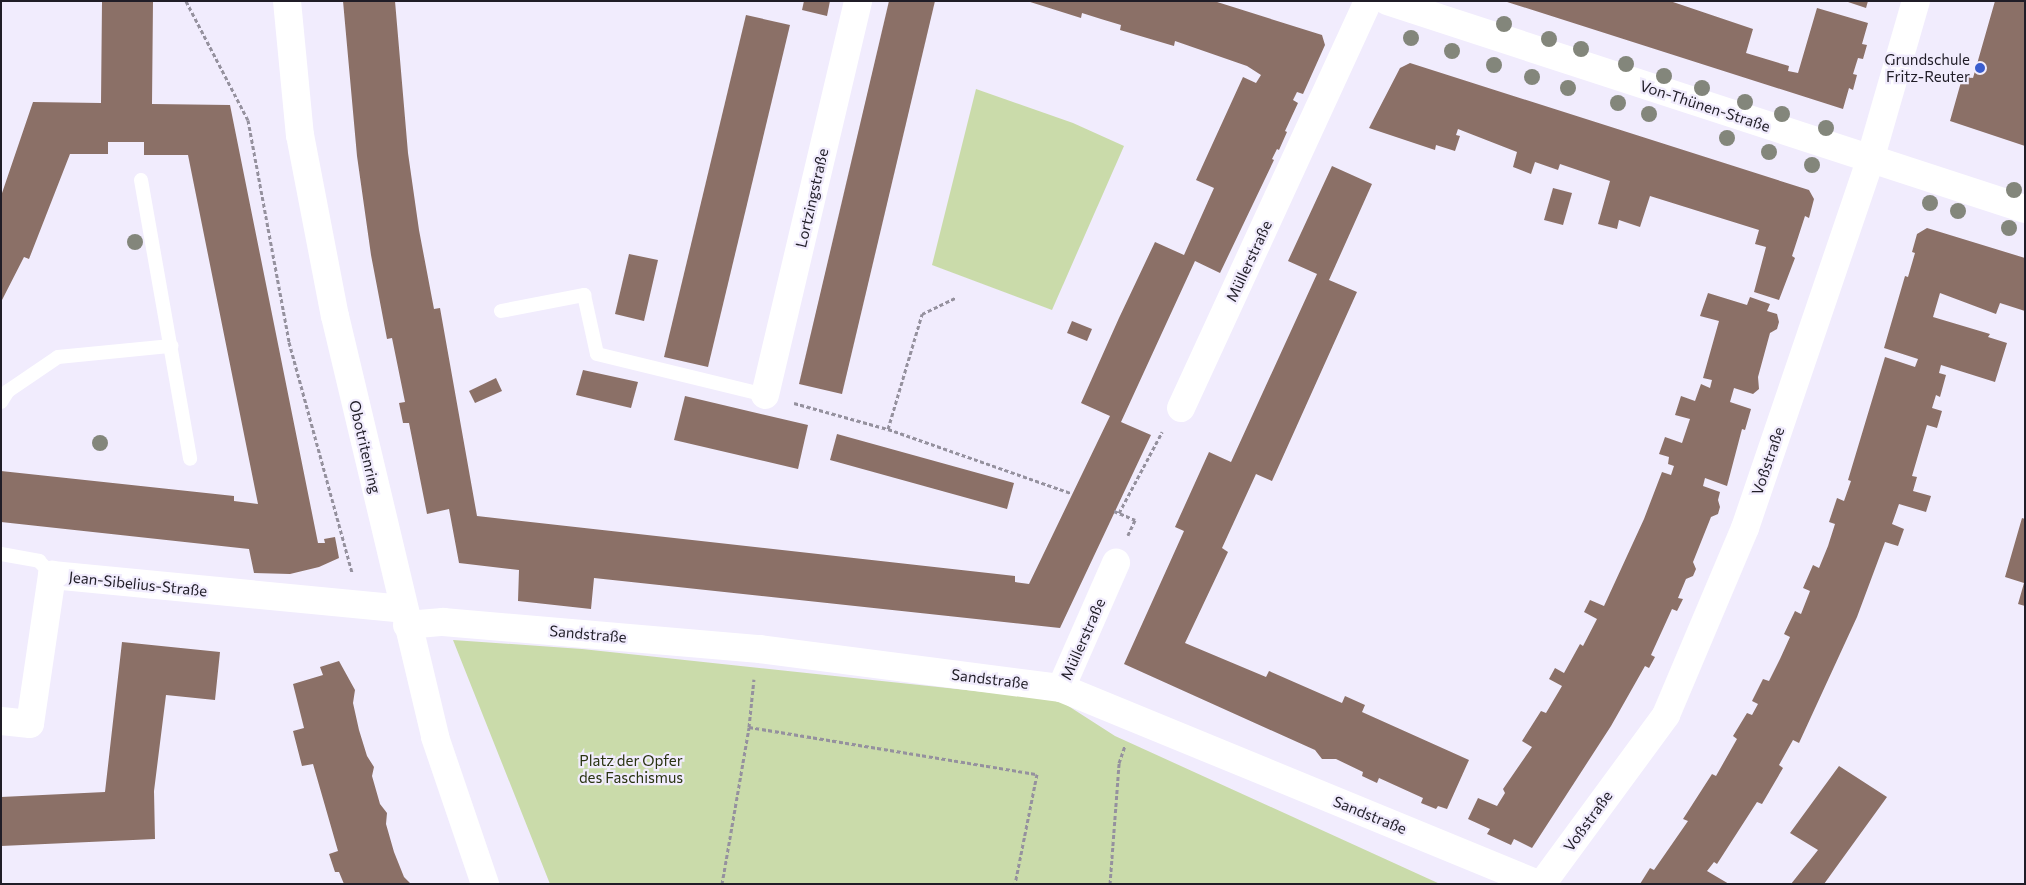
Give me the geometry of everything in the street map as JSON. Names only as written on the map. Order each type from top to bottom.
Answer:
[{"type":"street","name":"Obotritenring","points":[[287,1],[300,134],[333,306],[405,617],[435,737],[485,884]]},
{"type":"street","name":"Lortzingstraße","points":[[765,395],[858,1]]},
{"type":"street","name":"Müllerstraße","points":[[1182,408],[1368,1]]},
{"type":"street","name":"Von-Thünen-Straße","points":[[1387,1],[2025,209]]},
{"type":"street","name":"Voßstraße","points":[[1542,884],[1666,715],[1745,528],[1870,160],[1916,1]]},
{"type":"street","name":"Müllerstraße","points":[[1062,688],[1116,563]]},
{"type":"street","name":"Jean-Sibelius-Straße","points":[[1,721],[30,724],[52,575],[360,604],[405,617]]},
{"type":"street","name":"Sandstraße","points":[[405,617],[443,622],[760,649],[1062,688],[1135,720],[1538,884]]},
{"type":"lane","points":[[141,180],[172,346],[190,460]]},
{"type":"lane","points":[[501,311],[584,295],[597,354],[765,395]]},
{"type":"lane","points":[[1,402],[8,391],[58,357],[172,346]]},
{"type":"lane","points":[[1,554],[39,562],[52,575]]},
{"type":"path","points":[[186,1],[248,120],[289,342],[360,604]]},
{"type":"path","points":[[888,430],[922,314],[955,298]]},
{"type":"path","points":[[765,395],[888,430],[1071,493]]},
{"type":"path","points":[[1114,511],[1119,514],[1168,421],[1182,408]]},
{"type":"path","points":[[722,884],[749,727],[760,649]]},
{"type":"path","points":[[1110,884],[1119,763],[1135,720]]},
{"type":"path","points":[[749,727],[1037,774],[1015,884]]},
{"type":"green space","points":[[976,89],[1073,123],[1124,146],[1052,310],[932,265]]},
{"type":"green space","name":"Platz der Opfer des Faschismus","points":[[453,640],[582,649],[1059,700],[1115,736],[1440,884],[550,884]]},
{"type":"building","points":[[102,1],[153,1],[152,104],[230,105],[318,543],[325,543],[324,539],[335,537],[339,558],[319,567],[290,574],[254,573],[249,549],[1,522],[1,471],[234,496],[234,501],[258,504],[188,155],[144,155],[144,142],[108,142],[108,154],[70,154],[29,259],[24,257],[1,302],[1,196],[33,102],[101,103]]},
{"type":"building","points":[[343,1],[395,1],[408,153],[419,230],[434,309],[440,308],[477,516],[1015,576],[1015,582],[1029,584],[1110,416],[1081,403],[1119,318],[1155,242],[1184,255],[1214,188],[1196,180],[1243,77],[1256,83],[1261,75],[1247,66],[1175,41],[1174,46],[1120,30],[1121,25],[1082,13],[1081,18],[1027,1],[1214,1],[1322,35],[1325,45],[1303,94],[1297,92],[1293,100],[1298,103],[1285,131],[1287,132],[1279,150],[1277,149],[1272,159],[1274,160],[1220,273],[1195,261],[1121,422],[1151,435],[1060,628],[594,578],[591,609],[518,601],[519,570],[459,563],[449,509],[427,514],[409,423],[403,423],[399,403],[405,402],[392,338],[387,339],[371,255],[357,156]]},
{"type":"building","points":[[804,1],[830,1],[827,16],[802,10]]},
{"type":"building","points":[[889,1],[935,1],[842,394],[799,384]]},
{"type":"building","points":[[1504,1],[1670,1],[1753,29],[1746,53],[1789,66],[1788,71],[1798,73],[1817,8],[1868,23],[1862,44],[1867,45],[1863,59],[1858,58],[1853,74],[1857,75],[1853,90],[1849,88],[1843,109]]},
{"type":"building","points":[[1845,1],[1868,1],[1866,8]]},
{"type":"building","points":[[1995,1],[2025,1],[2025,146],[1950,121],[1963,75],[1973,78]]},
{"type":"building","points":[[746,15],[790,25],[708,367],[664,357]]},
{"type":"building","points":[[1410,63],[1809,190],[1814,199],[1809,218],[1805,216],[1792,256],[1795,258],[1779,300],[1754,292],[1766,247],[1755,244],[1759,230],[1650,196],[1640,227],[1619,220],[1617,229],[1598,224],[1610,181],[1560,164],[1558,170],[1535,162],[1531,174],[1513,167],[1517,152],[1458,129],[1456,135],[1460,136],[1455,151],[1436,145],[1435,150],[1369,128],[1400,68]]},
{"type":"building","points":[[1332,166],[1372,184],[1329,280],[1357,292],[1272,481],[1256,474],[1222,548],[1228,552],[1185,643],[1266,677],[1269,671],[1342,703],[1345,696],[1365,705],[1362,712],[1469,760],[1447,809],[1438,806],[1436,809],[1421,803],[1423,798],[1379,778],[1377,783],[1362,776],[1363,772],[1336,759],[1322,759],[1315,750],[1124,664],[1184,531],[1175,527],[1209,452],[1231,462],[1317,274],[1288,261]]},
{"type":"building","points":[[1553,188],[1572,193],[1563,225],[1544,220]]},
{"type":"building","points":[[1927,228],[2025,258],[2025,311],[2000,303],[1996,314],[1940,293],[1933,317],[1990,334],[1988,337],[2007,343],[1995,382],[1941,365],[1939,373],[1946,375],[1940,397],[1936,395],[1932,408],[1942,411],[1937,428],[1927,425],[1912,476],[1917,477],[1913,491],[1931,496],[1926,512],[1899,504],[1892,524],[1904,529],[1898,546],[1885,542],[1857,617],[1799,743],[1793,740],[1779,765],[1783,768],[1762,804],[1757,802],[1717,864],[1714,862],[1707,871],[1729,884],[1640,884],[1650,868],[1654,870],[1688,821],[1683,819],[1712,774],[1716,776],[1737,739],[1733,736],[1747,713],[1752,715],[1758,704],[1752,701],[1763,679],[1769,681],[1780,659],[1790,637],[1784,634],[1795,611],[1801,614],[1810,591],[1803,588],[1813,565],[1819,568],[1835,524],[1829,522],[1837,498],[1844,501],[1851,481],[1848,480],[1885,357],[1915,367],[1918,359],[1884,348],[1905,276],[1908,277],[1915,253],[1912,252],[1917,234]]},
{"type":"building","points":[[629,254],[658,260],[644,321],[615,314]]},
{"type":"building","points":[[1708,293],[1747,305],[1750,297],[1770,304],[1767,311],[1777,314],[1779,322],[1777,329],[1770,333],[1758,377],[1759,389],[1753,394],[1734,388],[1730,402],[1751,409],[1745,430],[1742,429],[1727,486],[1705,478],[1703,486],[1720,492],[1718,514],[1711,517],[1693,562],[1696,569],[1693,576],[1686,579],[1678,598],[1683,599],[1677,611],[1672,609],[1651,655],[1655,657],[1649,668],[1645,666],[1611,726],[1532,848],[1514,839],[1511,845],[1487,834],[1490,829],[1468,819],[1478,798],[1497,806],[1505,793],[1503,789],[1532,747],[1522,741],[1541,711],[1546,713],[1562,686],[1549,679],[1555,668],[1564,673],[1580,644],[1583,646],[1597,619],[1584,612],[1590,600],[1604,606],[1644,519],[1662,472],[1671,475],[1674,466],[1668,464],[1669,457],[1659,454],[1665,437],[1682,443],[1690,419],[1675,415],[1681,396],[1695,401],[1701,384],[1710,388],[1712,380],[1703,378],[1719,321],[1700,316]]},
{"type":"building","points":[[1072,321],[1092,329],[1087,341],[1067,333]]},
{"type":"building","points":[[583,370],[638,382],[631,408],[576,395]]},
{"type":"building","points":[[496,378],[502,391],[475,403],[469,391]]},
{"type":"building","points":[[685,396],[808,425],[798,469],[674,440]]},
{"type":"building","points":[[837,434],[1014,483],[1007,509],[830,460]]},
{"type":"building","points":[[2022,518],[2025,519],[2025,606],[2018,604],[2024,583],[2005,577]]},
{"type":"building","points":[[122,642],[220,652],[215,700],[166,695],[154,791],[155,839],[1,846],[1,797],[105,792]]},
{"type":"building","points":[[339,661],[355,690],[353,703],[359,730],[367,756],[374,767],[372,776],[380,804],[387,813],[386,824],[394,852],[404,877],[411,884],[344,884],[339,872],[335,872],[329,854],[338,851],[313,764],[302,766],[293,731],[304,728],[293,684],[323,675],[320,667]]},
{"type":"building","points":[[1839,766],[1887,797],[1824,884],[1791,884],[1818,850],[1790,833]]},
{"type":"place","name":"Grundschule Fritz-Reuter","points":[[1980,68]]}]
